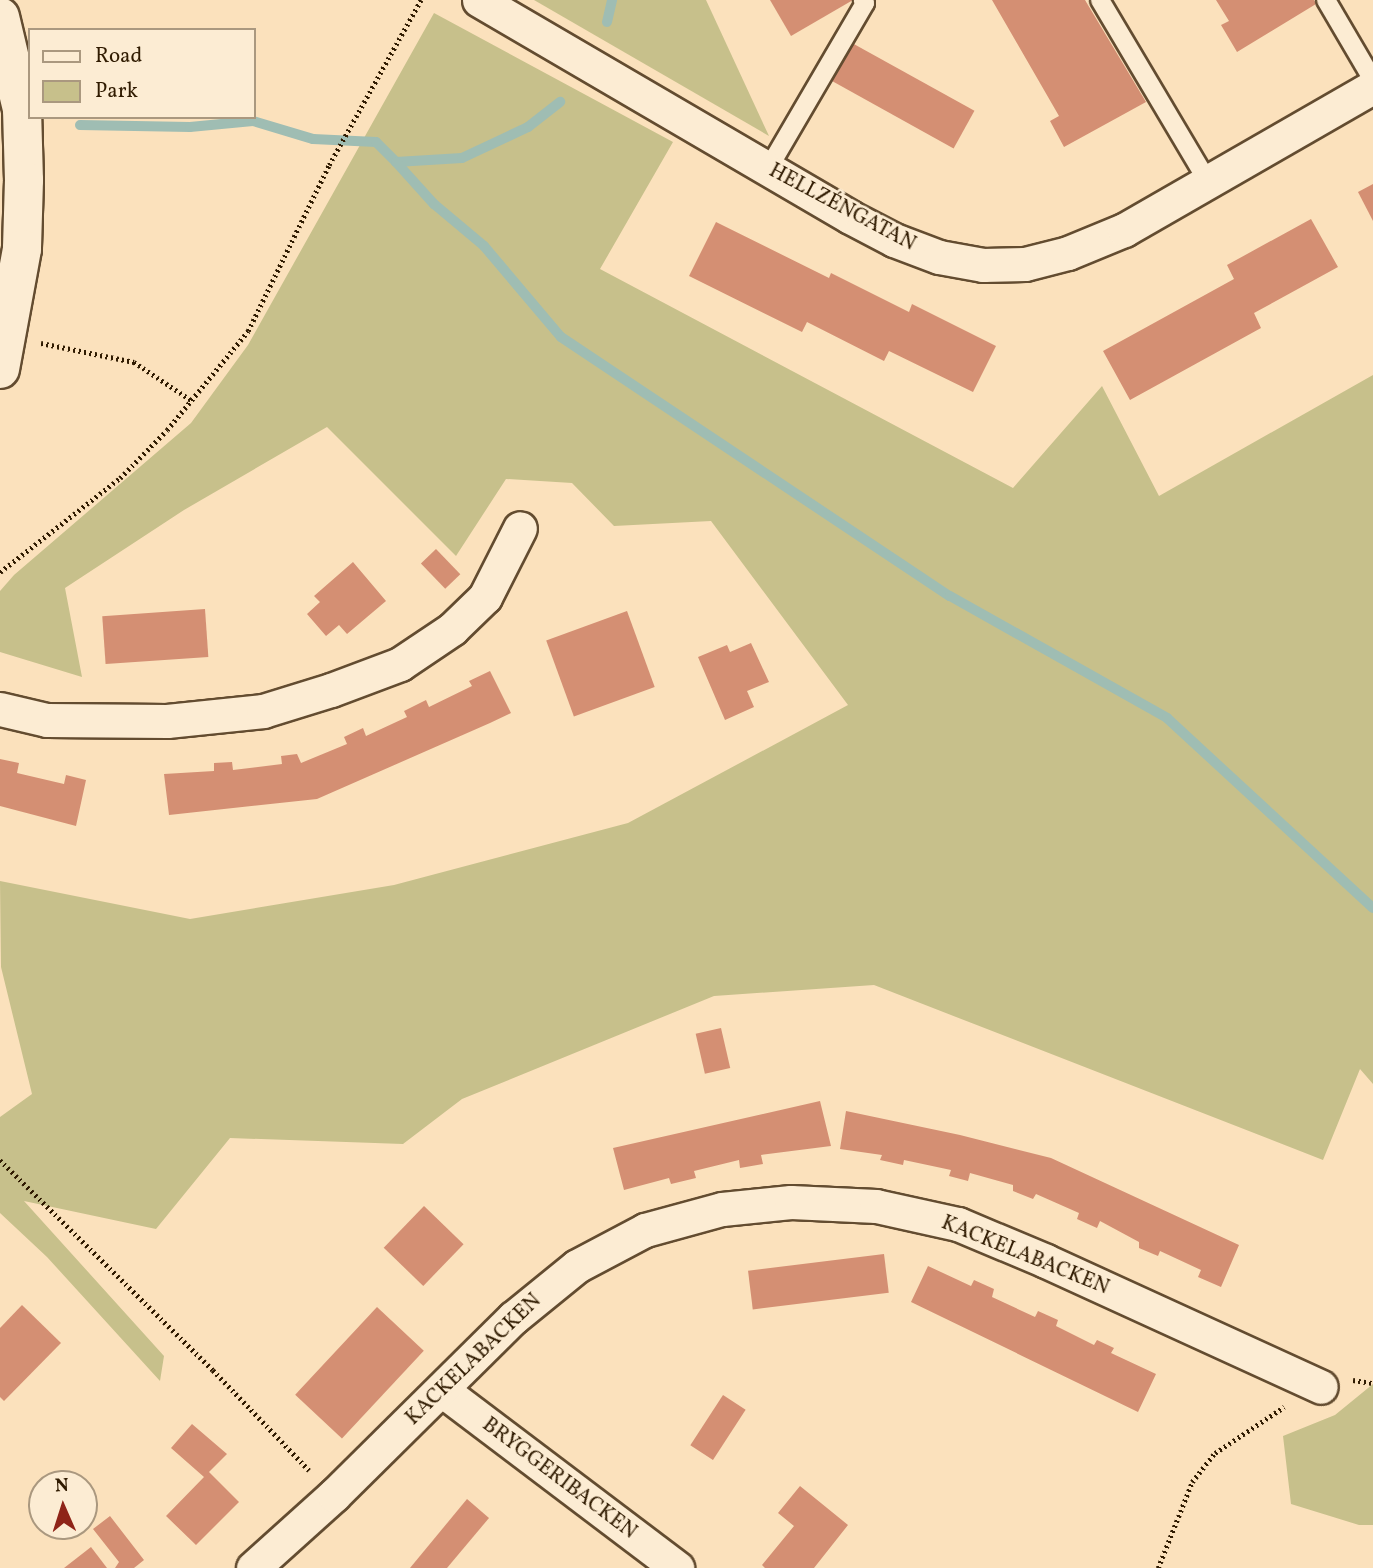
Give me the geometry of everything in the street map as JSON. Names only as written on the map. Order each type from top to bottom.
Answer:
[{"type":"main road","points":[[0,17],[22,109],[24,180],[22,249],[9,335],[0,369]]},
{"type":"street","name":"HELLZÉNGATAN","points":[[479,0],[894,240],[939,257],[983,265],[1025,264],[1068,253],[1124,230],[1373,88]]},
{"type":"street","points":[[0,709],[47,720],[167,721],[263,711],[331,690],[400,664],[452,629],[485,597],[520,528]]},
{"type":"street","name":"KACKELABACKEN","points":[[253,1568],[334,1495],[513,1318],[577,1266],[646,1230],[722,1209],[790,1202],[876,1206],[958,1224],[1046,1261],[1321,1387]]},
{"type":"street","name":"BRYGGERIBACKEN","points":[[442,1390],[677,1568]]},
{"type":"lane","points":[[768,169],[865,3],[863,0]]},
{"type":"lane","points":[[1100,0],[1208,182]]},
{"type":"lane","points":[[1326,0],[1373,80]]},
{"type":"path","points":[[0,572],[120,478],[191,400],[248,331],[329,165],[421,0]]},
{"type":"path","points":[[39,342],[134,362],[191,400]]},
{"type":"path","points":[[0,1160],[213,1370],[334,1495]]},
{"type":"path","points":[[1157,1568],[1192,1482],[1215,1453],[1295,1399],[1321,1387],[1348,1380],[1373,1383]]},
{"type":"green space","points":[[534,0],[706,0],[769,136]]},
{"type":"green space","points":[[434,13],[673,142],[600,269],[1013,488],[1102,386],[1159,496],[1373,375],[1373,1084],[1360,1069],[1323,1160],[874,985],[714,996],[462,1099],[403,1144],[230,1138],[156,1229],[24,1201],[164,1356],[160,1381],[47,1257],[0,1213],[0,1117],[32,1094],[1,967],[0,881],[190,919],[394,885],[628,823],[848,705],[711,521],[614,526],[572,483],[506,479],[456,556],[327,427],[184,510],[65,588],[82,677],[0,652],[0,591],[14,575],[191,423],[248,345]]},
{"type":"green space","points":[[1373,1384],[1373,1525],[1359,1525],[1291,1504],[1283,1436],[1335,1415]]},
{"type":"building","points":[[770,0],[853,0],[791,36]]},
{"type":"building","points":[[992,0],[1085,0],[1146,102],[1064,147],[1050,121],[1059,116]]},
{"type":"building","points":[[1216,0],[1314,0],[1316,4],[1237,52],[1221,25],[1229,21]]},
{"type":"building","points":[[852,43],[974,111],[954,148],[831,81]]},
{"type":"building","points":[[1373,184],[1373,221],[1358,192]]},
{"type":"building","points":[[1311,219],[1338,267],[1254,313],[1261,328],[1130,400],[1103,351],[1234,279],[1227,265]]},
{"type":"building","points":[[716,222],[829,278],[831,273],[909,312],[912,304],[996,346],[973,392],[889,351],[884,361],[807,322],[802,332],[689,276]]},
{"type":"building","points":[[436,549],[460,574],[445,589],[421,564]]},
{"type":"building","points":[[353,562],[386,601],[347,634],[339,625],[326,636],[307,614],[320,602],[314,596]]},
{"type":"building","points":[[205,609],[208,657],[106,664],[102,616]]},
{"type":"building","points":[[627,611],[655,687],[574,717],[546,640]]},
{"type":"building","points":[[751,643],[769,682],[747,691],[754,707],[725,720],[698,657],[727,645],[730,652]]},
{"type":"building","points":[[490,671],[511,713],[490,723],[317,799],[169,815],[164,774],[214,771],[214,763],[232,762],[233,770],[282,764],[281,756],[297,754],[301,763],[347,744],[344,737],[363,728],[366,736],[407,717],[404,711],[426,700],[429,707],[472,686],[469,681]]},
{"type":"building","points":[[0,759],[19,763],[17,773],[64,784],[66,775],[86,780],[76,826],[0,806]]},
{"type":"building","points":[[721,1028],[730,1068],[705,1074],[696,1034]]},
{"type":"building","points":[[820,1101],[831,1146],[761,1155],[763,1164],[740,1168],[739,1160],[694,1171],[696,1178],[671,1184],[669,1178],[624,1190],[613,1148]]},
{"type":"building","points":[[846,1111],[1051,1158],[1239,1245],[1221,1287],[1198,1277],[1201,1270],[1160,1251],[1158,1256],[1139,1248],[1139,1242],[1100,1221],[1097,1228],[1077,1219],[1079,1213],[1036,1194],[1033,1199],[1013,1191],[1013,1185],[970,1173],[968,1181],[949,1176],[951,1170],[904,1160],[903,1165],[880,1160],[882,1155],[840,1149]]},
{"type":"building","points":[[424,1206],[464,1244],[423,1286],[384,1248]]},
{"type":"building","points":[[884,1254],[889,1293],[753,1309],[748,1271]]},
{"type":"building","points":[[928,1266],[971,1286],[974,1280],[994,1289],[992,1297],[1035,1317],[1038,1311],[1058,1320],[1056,1326],[1094,1345],[1097,1340],[1114,1348],[1111,1353],[1156,1374],[1138,1412],[911,1302]]},
{"type":"building","points":[[22,1305],[61,1343],[4,1401],[0,1397],[0,1328]]},
{"type":"building","points":[[377,1307],[424,1351],[342,1438],[295,1395]]},
{"type":"building","points":[[723,1395],[746,1410],[713,1460],[690,1445]]},
{"type":"building","points":[[192,1424],[227,1454],[209,1472],[239,1502],[196,1545],[166,1516],[204,1477],[171,1448]]},
{"type":"building","points":[[800,1486],[848,1525],[814,1568],[765,1568],[762,1565],[794,1526],[778,1513]]},
{"type":"building","points":[[467,1499],[489,1518],[447,1568],[410,1568]]},
{"type":"building","points":[[110,1516],[144,1560],[134,1568],[115,1568],[119,1562],[98,1535],[98,1525]]},
{"type":"building","points":[[91,1547],[107,1568],[64,1568]]},
{"type":"waterway","points":[[607,22],[612,0]]},
{"type":"waterway","points":[[80,125],[190,127],[253,121],[313,139],[376,142],[396,162],[462,158],[528,127],[560,102]]},
{"type":"waterway","points":[[396,162],[434,204],[484,246],[561,337],[950,596],[1167,718],[1373,908]]}]
